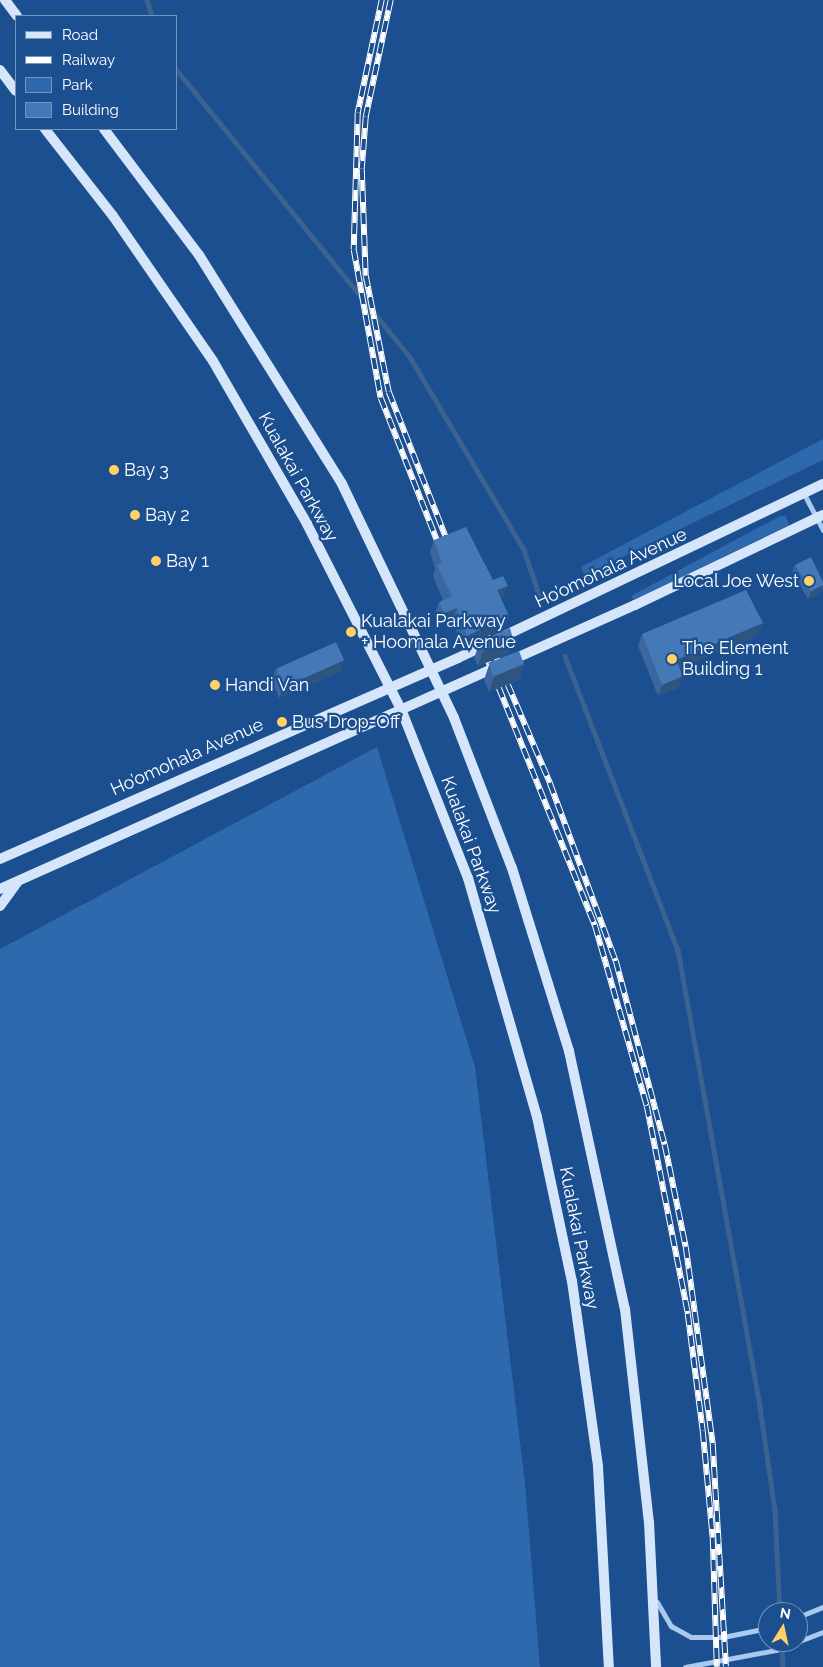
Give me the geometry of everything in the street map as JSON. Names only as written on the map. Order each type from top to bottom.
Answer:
[{"type":"main road","points":[[5,0],[16,15]]},
{"type":"main road","points":[[0,70],[15,90]]},
{"type":"main road","name":"Kualakai Parkway","points":[[46,130],[113,216],[214,361],[307,524],[401,709],[478,908],[522,1057],[558,1210],[597,1458],[610,1667]]},
{"type":"main road","name":"Kualakai Parkway","points":[[105,130],[199,255],[296,404],[375,546],[441,692],[512,868],[569,1051],[624,1309],[654,1583],[656,1667]]},
{"type":"main road","name":"Ho’omohala Avenue","points":[[0,859],[390,685],[431,669],[823,484]]},
{"type":"main road","points":[[0,890],[441,692],[820,516]]},
{"type":"main road","points":[[0,853],[18,851]]},
{"type":"main road","points":[[0,906],[21,880]]},
{"type":"street","points":[[804,494],[820,516],[823,530]]},
{"type":"street","points":[[654,1583],[659,1608],[671,1626],[687,1636],[711,1638],[758,1630]]},
{"type":"street","points":[[808,1613],[823,1606]]},
{"type":"street","points":[[685,1667],[776,1650],[823,1632]]},
{"type":"green space","points":[[823,439],[823,460],[612,562],[588,582],[581,567]]},
{"type":"green space","points":[[780,516],[786,516],[789,525],[634,600],[631,596]]},
{"type":"green space","points":[[377,747],[475,1067],[525,1483],[540,1667],[0,1667],[0,949]]},
{"type":"building","points":[[466,527],[493,580],[503,576],[508,586],[497,590],[509,616],[467,636],[457,608],[444,613],[439,602],[452,596],[437,565],[442,563],[434,540]]},
{"type":"building","points":[[811,557],[823,585],[811,591],[795,565]]},
{"type":"building","name":"The Element Building 1","points":[[746,590],[763,623],[676,660],[683,676],[662,685],[642,634]]},
{"type":"building","points":[[510,628],[513,639],[483,651],[480,642]]},
{"type":"building","points":[[336,642],[344,660],[285,687],[277,668]]},
{"type":"building","points":[[519,651],[524,664],[493,676],[488,663]]},
{"type":"waterway","points":[[147,0],[152,15]]},
{"type":"waterway","points":[[178,71],[410,357],[524,550],[540,597]]},
{"type":"waterway","points":[[565,656],[678,950],[760,1407],[775,1510],[780,1602]]},
{"type":"waterway","points":[[782,1652],[783,1667]]},
{"type":"railway","points":[[382,0],[358,113],[354,250],[381,398],[442,553]]},
{"type":"railway","points":[[391,0],[366,117],[362,169],[366,276],[389,392],[450,548]]},
{"type":"railway","points":[[482,624],[550,783],[616,961],[665,1145],[686,1247],[713,1445],[726,1667]]},
{"type":"railway","points":[[474,626],[595,925],[647,1106],[688,1314],[703,1431],[713,1538],[717,1667]]},
{"type":"place","name":"Bay 3","points":[[114,470]]},
{"type":"place","name":"Bay 2","points":[[135,515]]},
{"type":"place","name":"Bay 1","points":[[156,561]]},
{"type":"place","name":"Local Joe West","points":[[809,581]]},
{"type":"place","name":"Kualakai Parkway + Hoomala Avenue","points":[[351,632]]},
{"type":"place","name":"The Element Building 1","points":[[672,659]]},
{"type":"place","name":"Handi Van","points":[[215,685]]},
{"type":"place","name":"Bus Drop-Off","points":[[282,722]]}]
